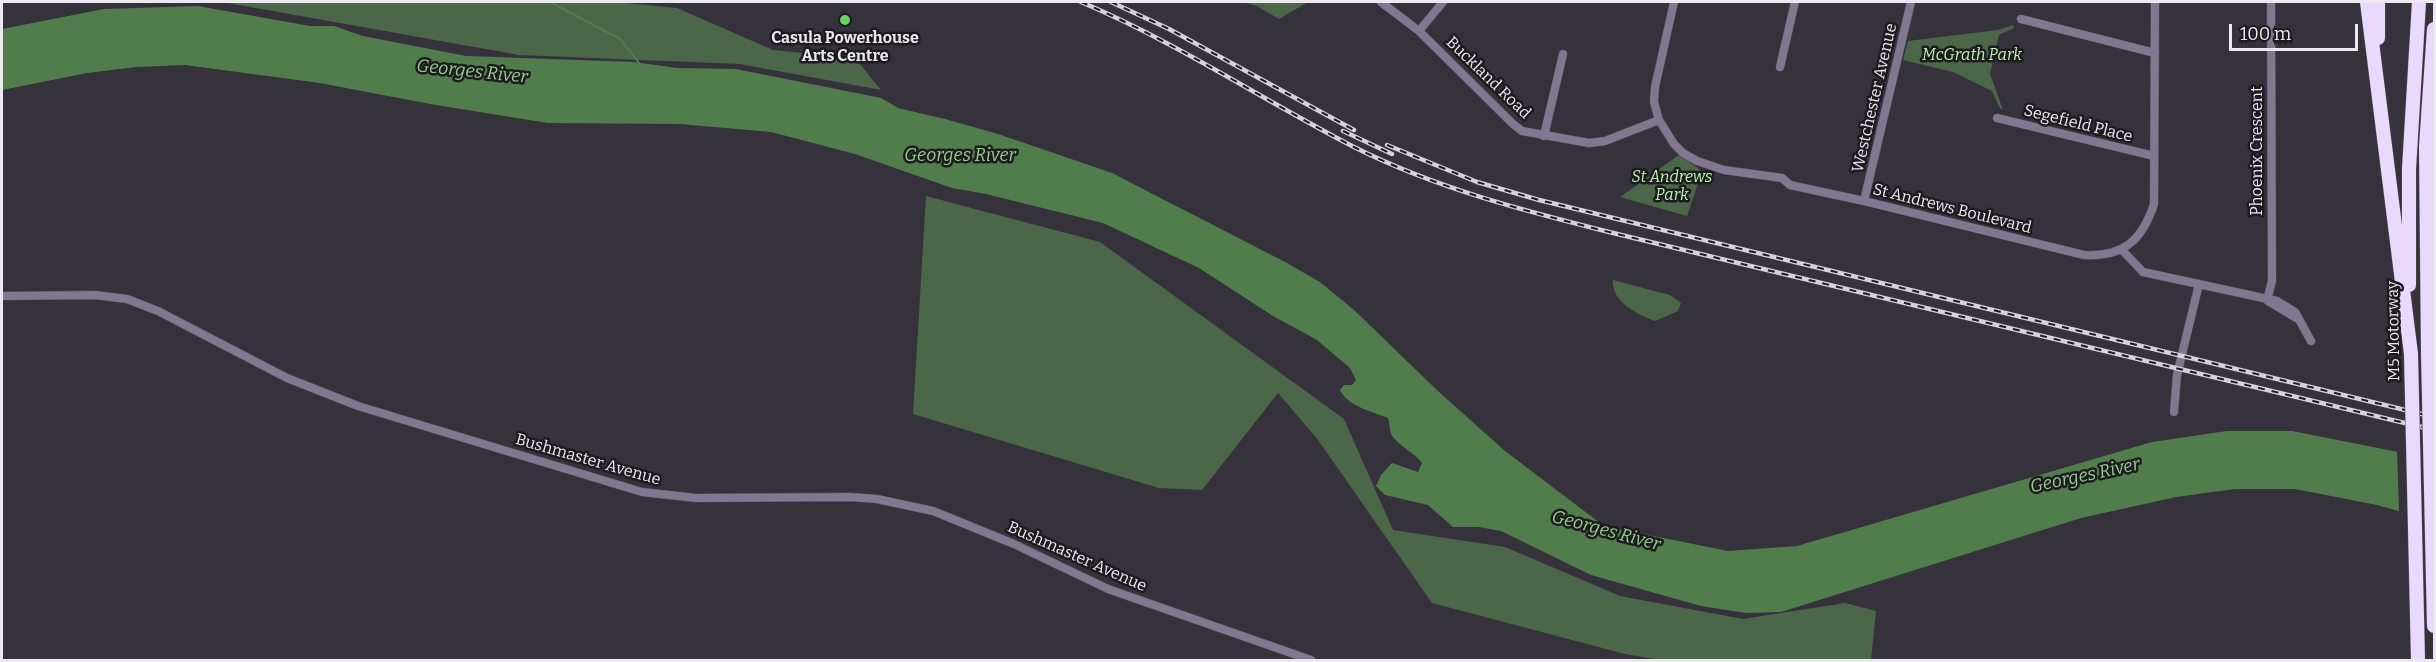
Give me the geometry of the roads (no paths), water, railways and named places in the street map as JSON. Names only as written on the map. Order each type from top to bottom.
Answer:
[{"type":"highway","points":[[2367,2],[2379,85]]},
{"type":"highway","points":[[2378,2],[2379,85],[2384,152],[2411,354]]},
{"type":"highway","name":"M5 Motorway","points":[[2418,660],[2409,169],[2419,2]]},
{"type":"highway","name":"M5 Motorway","points":[[2434,29],[2426,147],[2434,626]]},
{"type":"highway","points":[[2428,353],[2434,259]]},
{"type":"street","name":"Buckland Road","points":[[1381,2],[1419,31],[1522,131],[1582,143],[1605,141],[1659,120]]},
{"type":"street","points":[[1419,31],[1443,2]]},
{"type":"street","name":"St Andrews Boulevard","points":[[1674,2],[1655,87],[1654,102],[1659,120],[1674,144],[1683,153],[1711,167],[1782,178],[1790,185],[2084,255],[2099,256],[2122,250]]},
{"type":"street","points":[[1780,67],[1795,2]]},
{"type":"street","name":"Westchester Avenue","points":[[1864,201],[1911,2]]},
{"type":"street","points":[[2155,2],[2154,204],[2148,224],[2122,250],[2144,272],[2277,301],[2288,306],[2295,312],[2311,341]]},
{"type":"street","name":"Phoenix Crescent","points":[[2266,300],[2272,281],[2271,2]]},
{"type":"street","points":[[2021,19],[2155,52]]},
{"type":"street","points":[[1544,136],[1563,54]]},
{"type":"street","name":"Segefield Place","points":[[1997,118],[2154,156]]},
{"type":"street","points":[[2174,412],[2177,375],[2199,284]]},
{"type":"street","name":"Bushmaster Avenue","points":[[2,296],[96,295],[127,299],[158,311],[286,378],[358,406],[642,492],[696,498],[850,496],[877,499],[933,511],[1014,544],[1108,589],[1311,660]]},
{"type":"water","name":"Georges River","points":[[198,6],[310,26],[334,26],[363,36],[466,56],[634,62],[677,68],[736,69],[881,98],[898,108],[998,134],[1112,173],[1320,282],[1354,310],[1439,392],[1505,451],[1604,526],[1728,551],[1797,546],[2152,442],[2227,431],[2292,431],[2434,459],[2434,521],[2377,505],[2295,489],[2235,489],[2176,497],[2081,518],[1781,612],[1746,613],[1701,606],[1591,575],[1501,531],[1479,527],[1453,527],[1428,505],[1385,495],[1376,486],[1381,475],[1392,463],[1418,472],[1422,463],[1393,437],[1388,418],[1361,408],[1343,396],[1340,390],[1344,385],[1352,385],[1356,380],[1350,368],[1317,340],[1273,316],[1199,268],[1103,223],[986,194],[952,188],[855,154],[771,132],[680,124],[548,123],[320,83],[185,65],[136,67],[87,73],[2,90],[2,29],[104,9]]},
{"type":"waterway","points":[[550,2],[620,39],[640,64]]},
{"type":"railway","points":[[1081,2],[1185,53],[1354,147],[1416,175],[1481,197],[1613,233],[2434,430]]},
{"type":"railway","points":[[1111,2],[1169,29],[1354,130]]},
{"type":"railway","points":[[1343,131],[1392,154]]},
{"type":"railway","points":[[1387,145],[1477,182],[1539,200],[2434,417]]},
{"type":"place","name":"Casula Powerhouse Arts Centre","points":[[845,20]]},
{"type":"park label","name":"McGrath Park","points":[[1972,56]]},
{"type":"park label","name":"St Andrews Park","points":[[1672,187]]}]
